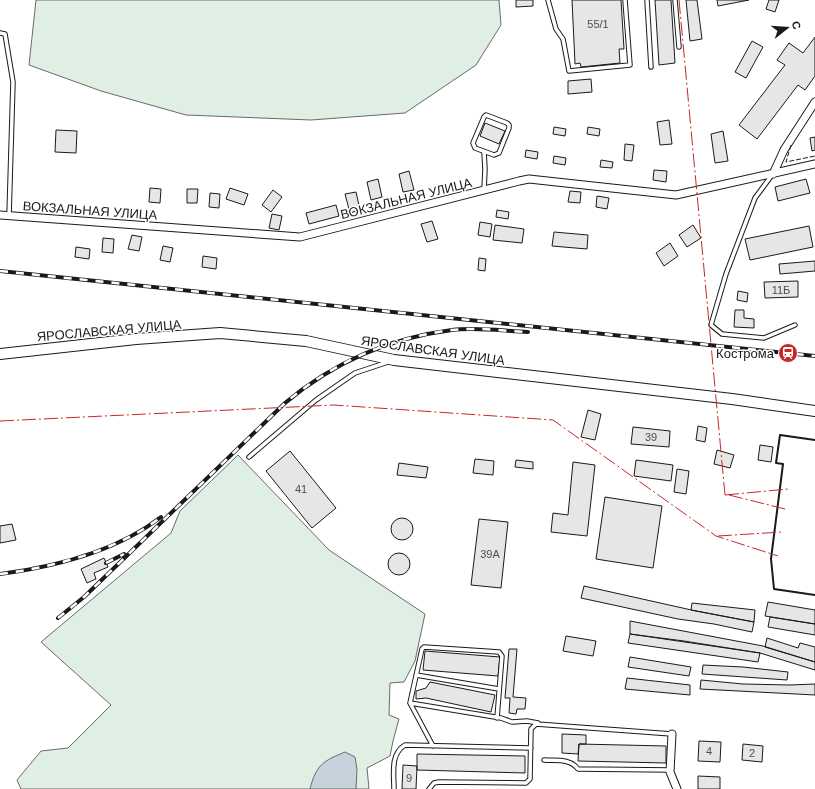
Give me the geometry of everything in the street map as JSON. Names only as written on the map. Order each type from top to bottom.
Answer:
[{"type":"main road","name":"ЯРОСЛАВСКАЯ УЛИЦА","points":[[0,354],[136,339],[220,333],[306,342],[394,360],[732,399],[815,411]]},
{"type":"street","points":[[772,174],[784,150],[815,102]]},
{"type":"street","name":"ВОКЗАЛЬНАЯ УЛИЦА","points":[[0,215],[300,237],[529,179],[676,194],[815,164]]},
{"type":"street","points":[[672,734],[670,770],[677,789]]},
{"type":"lane","points":[[548,0],[556,29],[563,39],[569,71],[630,65],[625,0]]},
{"type":"lane","points":[[648,0],[651,67]]},
{"type":"lane","points":[[675,0],[679,47]]},
{"type":"lane","points":[[0,33],[4,34],[13,82],[9,216]]},
{"type":"lane","points":[[489,116],[507,123],[509,128],[499,153],[494,156],[484,152],[475,148],[474,143],[484,117],[489,116]]},
{"type":"lane","points":[[484,152],[484,190]]},
{"type":"lane","points":[[772,174],[755,198],[726,274],[711,326],[722,334],[764,338],[796,325]]},
{"type":"lane","points":[[249,457],[316,400],[354,373],[394,360]]},
{"type":"lane","points":[[433,746],[410,703],[422,649],[424,646],[499,652],[502,656],[496,718]]},
{"type":"lane","points":[[416,675],[499,689]]},
{"type":"lane","points":[[410,703],[512,722],[527,721],[672,734]]},
{"type":"lane","points":[[429,789],[434,783],[439,782],[526,783],[530,779],[531,729],[536,724],[540,723]]},
{"type":"lane","points":[[394,789],[395,756],[397,751],[404,745],[531,748]]},
{"type":"lane","points":[[544,760],[567,761],[571,762],[578,768],[670,770]]},
{"type":"green space","points":[[36,0],[499,0],[501,25],[476,65],[405,113],[311,120],[186,115],[101,91],[29,65]]},
{"type":"green space","points":[[238,455],[329,550],[425,614],[415,661],[404,682],[390,683],[389,715],[399,719],[390,756],[367,768],[369,789],[21,789],[17,780],[41,751],[68,748],[111,705],[41,642],[171,533],[180,511]]},
{"type":"shaded area","points":[[345,752],[355,757],[357,769],[356,789],[310,789],[318,769],[326,761]]},
{"type":"building","points":[[516,0],[533,0],[533,6],[516,7]]},
{"type":"building","points":[[572,0],[621,0],[624,49],[619,49],[620,63],[581,67],[580,63],[575,64]]},
{"type":"building","points":[[655,0],[671,0],[675,63],[659,65]]},
{"type":"building","points":[[686,0],[697,0],[702,39],[690,41]]},
{"type":"building","points":[[717,0],[749,0],[718,6]]},
{"type":"building","points":[[769,0],[779,0],[775,12],[766,9]]},
{"type":"building","points":[[815,37],[815,76],[805,90],[798,85],[757,139],[739,125],[785,65],[777,60],[789,43],[803,53]]},
{"type":"building","points":[[752,41],[763,47],[746,78],[735,72]]},
{"type":"building","points":[[591,79],[592,92],[568,94],[568,81]]},
{"type":"building","points":[[669,120],[672,144],[660,145],[657,122]]},
{"type":"building","points":[[485,123],[505,131],[499,144],[480,136]]},
{"type":"building","points":[[554,127],[566,129],[565,136],[553,134]]},
{"type":"building","points":[[588,127],[600,129],[599,136],[587,134]]},
{"type":"building","points":[[56,130],[77,131],[76,153],[55,152]]},
{"type":"building","points":[[723,131],[728,161],[715,163],[711,134]]},
{"type":"building","points":[[815,137],[815,150],[812,151],[810,138]]},
{"type":"building","points":[[625,144],[634,145],[632,161],[624,160]]},
{"type":"building","points":[[526,150],[538,152],[537,159],[525,157]]},
{"type":"building","points":[[554,156],[566,158],[565,165],[553,163]]},
{"type":"building","points":[[601,160],[613,162],[612,168],[600,167]]},
{"type":"building","points":[[654,170],[667,171],[666,182],[653,180]]},
{"type":"building","points":[[409,171],[414,190],[403,192],[399,174]]},
{"type":"building","points":[[378,179],[382,197],[371,200],[367,182]]},
{"type":"building","points":[[806,179],[810,193],[778,201],[775,187]]},
{"type":"building","points":[[150,188],[161,189],[160,203],[149,202]]},
{"type":"building","points":[[230,188],[248,194],[244,205],[226,199]]},
{"type":"building","points":[[187,189],[198,189],[197,203],[187,203]]},
{"type":"building","points":[[273,190],[282,197],[271,212],[262,205]]},
{"type":"building","points":[[570,191],[581,192],[580,203],[568,202]]},
{"type":"building","points":[[356,192],[360,210],[350,213],[345,194]]},
{"type":"building","points":[[210,193],[220,194],[219,208],[209,207]]},
{"type":"building","points":[[597,196],[609,198],[607,209],[596,207]]},
{"type":"building","points":[[336,205],[339,216],[309,224],[306,213]]},
{"type":"building","points":[[497,210],[509,212],[508,219],[496,217]]},
{"type":"building","points":[[272,214],[282,216],[279,230],[269,228]]},
{"type":"building","points":[[432,221],[438,239],[427,242],[421,224]]},
{"type":"building","points":[[480,222],[492,224],[490,237],[478,235]]},
{"type":"building","points":[[495,225],[524,229],[522,243],[493,240]]},
{"type":"building","points":[[693,225],[701,238],[687,247],[679,235]]},
{"type":"building","points":[[809,226],[813,247],[750,260],[745,239]]},
{"type":"building","points":[[554,232],[588,235],[587,249],[552,246]]},
{"type":"building","points":[[132,235],[142,237],[139,251],[128,249]]},
{"type":"building","points":[[103,238],[114,239],[113,253],[102,252]]},
{"type":"building","points":[[670,243],[678,256],[664,266],[656,253]]},
{"type":"building","points":[[163,246],[173,248],[170,262],[160,260]]},
{"type":"building","points":[[76,247],[90,249],[89,259],[75,257]]},
{"type":"building","points":[[203,256],[217,258],[216,269],[202,267]]},
{"type":"building","points":[[479,258],[486,259],[485,271],[478,270]]},
{"type":"building","points":[[815,261],[815,271],[780,274],[779,264]]},
{"type":"building","points":[[798,281],[798,297],[765,298],[764,282]]},
{"type":"building","points":[[738,291],[748,293],[747,302],[737,300]]},
{"type":"building","points":[[735,310],[744,310],[744,318],[754,319],[754,328],[734,327]]},
{"type":"building","points":[[588,410],[601,414],[595,440],[581,437]]},
{"type":"building","points":[[698,426],[707,428],[705,442],[696,440]]},
{"type":"building","points":[[633,427],[670,431],[669,447],[631,444]]},
{"type":"building","points":[[760,445],[773,447],[771,462],[758,460]]},
{"type":"building","points":[[717,450],[734,455],[730,468],[714,464]]},
{"type":"building","points":[[290,451],[336,508],[312,528],[266,471]]},
{"type":"building","points":[[475,459],[494,461],[493,475],[473,473]]},
{"type":"building","points":[[516,460],[533,462],[533,469],[515,467]]},
{"type":"building","points":[[636,460],[673,465],[671,481],[634,476]]},
{"type":"building","points":[[573,462],[595,465],[587,536],[551,532],[553,513],[568,515]]},
{"type":"building","points":[[399,463],[428,467],[426,478],[397,475]]},
{"type":"building","points":[[677,469],[689,471],[686,494],[674,492]]},
{"type":"building","points":[[605,497],[662,506],[653,568],[596,559]]},
{"type":"building","points":[[398,518],[406,518],[413,525],[413,533],[406,540],[398,540],[391,533],[391,525]]},
{"type":"building","points":[[479,519],[508,522],[501,588],[471,585]]},
{"type":"building","points":[[12,524],[16,540],[0,543],[0,526]]},
{"type":"building","points":[[395,553],[403,553],[410,560],[410,568],[403,575],[395,575],[388,568],[388,560]]},
{"type":"building","points":[[104,558],[108,567],[94,573],[96,579],[87,583],[81,569]]},
{"type":"building","points":[[584,586],[696,611],[754,622],[752,632],[714,624],[678,619],[581,598]]},
{"type":"building","points":[[768,602],[815,610],[815,624],[765,616]]},
{"type":"building","points":[[692,603],[755,610],[754,622],[691,610]]},
{"type":"building","points":[[770,617],[815,624],[815,635],[768,627]]},
{"type":"building","points":[[630,621],[763,646],[815,662],[815,670],[760,653],[630,634]]},
{"type":"building","points":[[630,634],[760,653],[758,662],[628,643]]},
{"type":"building","points":[[566,636],[596,641],[593,656],[563,651]]},
{"type":"building","points":[[767,638],[798,648],[800,643],[815,647],[815,662],[765,647]]},
{"type":"building","points":[[509,649],[517,649],[513,697],[526,698],[525,709],[517,709],[516,714],[509,713],[510,698],[505,698]]},
{"type":"building","points":[[425,651],[500,657],[498,676],[423,670]]},
{"type":"building","points":[[630,657],[691,667],[689,676],[628,667]]},
{"type":"building","points":[[703,665],[743,667],[788,672],[787,680],[702,674]]},
{"type":"building","points":[[627,678],[690,685],[690,695],[625,689]]},
{"type":"building","points":[[701,680],[743,684],[815,684],[815,695],[700,689]]},
{"type":"building","points":[[430,682],[495,695],[491,712],[426,698],[416,699],[416,691],[426,688]]},
{"type":"building","points":[[562,734],[586,735],[586,744],[579,744],[578,754],[562,753]]},
{"type":"building","points":[[699,741],[721,742],[720,762],[698,761]]},
{"type":"building","points":[[579,744],[666,746],[666,763],[578,761]]},
{"type":"building","points":[[743,744],[763,746],[762,762],[742,760]]},
{"type":"building","points":[[417,754],[525,756],[525,773],[417,770]]},
{"type":"building","points":[[403,765],[417,766],[416,789],[402,789]]},
{"type":"building","points":[[698,776],[720,777],[720,789],[698,789]]},
{"type":"railway","points":[[0,271],[815,356]]},
{"type":"railway","points":[[58,618],[84,597],[285,403],[323,375],[363,354],[406,339],[429,334],[452,330],[471,329],[528,332]]},
{"type":"railway","points":[[0,574],[42,567],[84,556],[125,539],[144,529],[161,517]]},
{"type":"railway","points":[[106,563],[124,554]]},
{"type":"fence","points":[[791,145],[786,162],[815,156]]},
{"type":"wall","points":[[815,440],[780,435],[776,463],[783,464],[771,559],[774,589],[815,595]]},
{"type":"power","points":[[679,0],[725,495]]},
{"type":"power","points":[[0,421],[334,405],[553,420],[716,536],[778,556]]},
{"type":"power","points":[[725,495],[788,489]]},
{"type":"power","points":[[729,495],[785,509]]},
{"type":"power","points":[[718,536],[782,532]]},
{"type":"place","name":"Кострома","points":[[788,353]]}]
